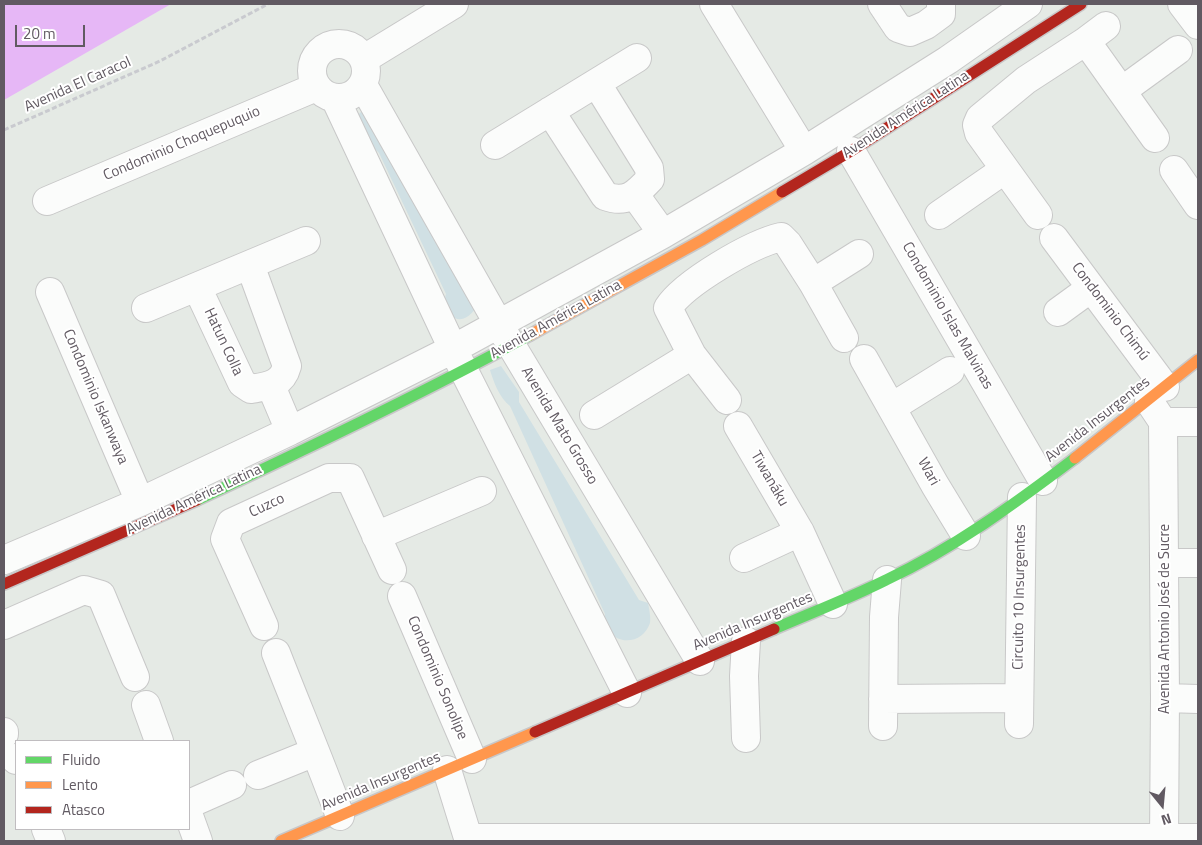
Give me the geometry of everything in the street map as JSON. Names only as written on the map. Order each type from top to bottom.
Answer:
[{"type":"street","points":[[325,93],[351,96],[363,72],[454,4]]},
{"type":"street","points":[[714,4],[804,151]]},
{"type":"street","points":[[882,4],[898,28],[910,32],[934,14],[948,60]]},
{"type":"street","name":"Avenida América Latina","points":[[6,575],[144,524],[272,465],[504,334],[663,234],[804,151],[948,60],[1028,4]]},
{"type":"street","name":"Avenida América Latina","points":[[504,334],[710,251],[851,151],[1081,4]]},
{"type":"street","points":[[1182,4],[1198,25]]},
{"type":"street","points":[[1038,215],[1004,170],[979,133],[977,125],[980,118],[1026,80],[1096,33],[1123,90],[1155,138]]},
{"type":"street","name":"Avenida Mato Grosso","points":[[627,693],[325,93],[311,75],[312,62],[319,51],[330,44],[344,44],[356,49],[363,72],[504,334],[700,661]]},
{"type":"street","points":[[1008,50],[1026,80]]},
{"type":"street","points":[[1123,90],[1178,50]]},
{"type":"street","points":[[495,145],[637,58]]},
{"type":"street","points":[[550,111],[606,196],[615,200],[635,195],[650,179],[649,168],[597,84]]},
{"type":"street","name":"Condominio Choquepuquio","points":[[47,201],[325,93]]},
{"type":"street","name":"Condominio Islas Malvinas","points":[[851,151],[1032,489]]},
{"type":"street","points":[[939,214],[1004,170]]},
{"type":"street","points":[[1174,170],[1198,204]]},
{"type":"street","points":[[635,195],[663,234]]},
{"type":"street","points":[[727,400],[692,355],[668,308],[710,251],[781,237],[788,244],[813,282],[844,338]]},
{"type":"street","name":"Condominio Chimú","points":[[1054,238],[1091,288],[1159,404]]},
{"type":"street","points":[[146,308],[306,241]]},
{"type":"street","points":[[813,282],[859,254]]},
{"type":"street","points":[[250,265],[288,366],[285,375],[271,386],[290,431]]},
{"type":"street","name":"Hatun Colla","points":[[197,287],[242,383],[251,389],[271,386]]},
{"type":"street","points":[[1058,312],[1091,288]]},
{"type":"street","name":"Condominio Iskanwaya","points":[[50,292],[140,502]]},
{"type":"street","points":[[594,415],[692,355]]},
{"type":"street","name":"Wari","points":[[864,358],[935,485],[966,536]]},
{"type":"street","name":"Avenida América Latina","points":[[6,575],[140,502],[290,431],[459,360]]},
{"type":"street","name":"Avenida Insurgentes","points":[[281,841],[326,827],[447,770],[886,580],[966,536],[1032,489],[1159,404],[1198,360]]},
{"type":"street","points":[[892,408],[950,370]]},
{"type":"street","points":[[1159,404],[1198,422]]},
{"type":"street","name":"Avenida Antonio José de Sucre","points":[[1159,404],[1165,563],[1164,840]]},
{"type":"street","name":"Tiwanáku","points":[[738,426],[800,532],[833,604]]},
{"type":"street","points":[[272,465],[290,495]]},
{"type":"street","name":"Cuzco","points":[[264,626],[225,539],[231,523],[328,478],[350,478],[392,570]]},
{"type":"street","name":"Circuito 10 Insurgentes","points":[[1019,724],[1032,489]]},
{"type":"street","points":[[376,536],[482,491]]},
{"type":"street","points":[[744,558],[800,532]]},
{"type":"street","points":[[1165,563],[1198,564]]},
{"type":"street","points":[[6,575],[14,620],[84,590],[101,594],[135,677]]},
{"type":"street","points":[[886,580],[883,712],[1019,698]]},
{"type":"street","name":"Condominio Sonolipe","points":[[402,596],[472,760]]},
{"type":"street","points":[[746,641],[744,676],[746,738]]},
{"type":"street","points":[[276,653],[314,752],[324,770],[326,827]]},
{"type":"street","points":[[1165,698],[1198,699]]},
{"type":"street","points":[[146,705],[159,740]]},
{"type":"street","points":[[258,775],[314,752]]},
{"type":"street","points":[[447,770],[469,840],[1164,840],[1198,838]]},
{"type":"street","points":[[190,804],[232,785]]},
{"type":"street","points":[[190,819],[198,841]]},
{"type":"path","name":"Avenida El Caracol","points":[[4,130],[160,60],[268,4]]},
{"type":"shaded area","points":[[4,4],[171,4],[4,100]]},
{"type":"shaded area","points":[[366,111],[386,145],[385,152],[464,285],[479,302],[471,314],[464,319],[455,318],[448,313],[443,305],[446,294],[379,153],[357,116],[361,112]]},
{"type":"shaded area","points":[[501,366],[519,392],[519,402],[639,600],[648,603],[650,623],[644,633],[636,639],[620,639],[612,635],[603,626],[605,614],[510,406],[500,394],[493,380],[490,370]]},
{"type":"traffic: fast","points":[[197,500],[365,420],[530,335]]},
{"type":"traffic: fast","points":[[774,629],[872,587],[936,554],[1007,508],[1075,458]]},
{"type":"traffic: slow","points":[[530,335],[702,240],[782,192]]},
{"type":"traffic: slow","points":[[1075,458],[1198,360]]},
{"type":"traffic: slow","points":[[281,841],[535,732]]},
{"type":"traffic: jam","points":[[782,192],[851,151],[1081,4]]},
{"type":"traffic: jam","points":[[4,584],[197,500]]},
{"type":"traffic: jam","points":[[535,732],[774,629]]}]
